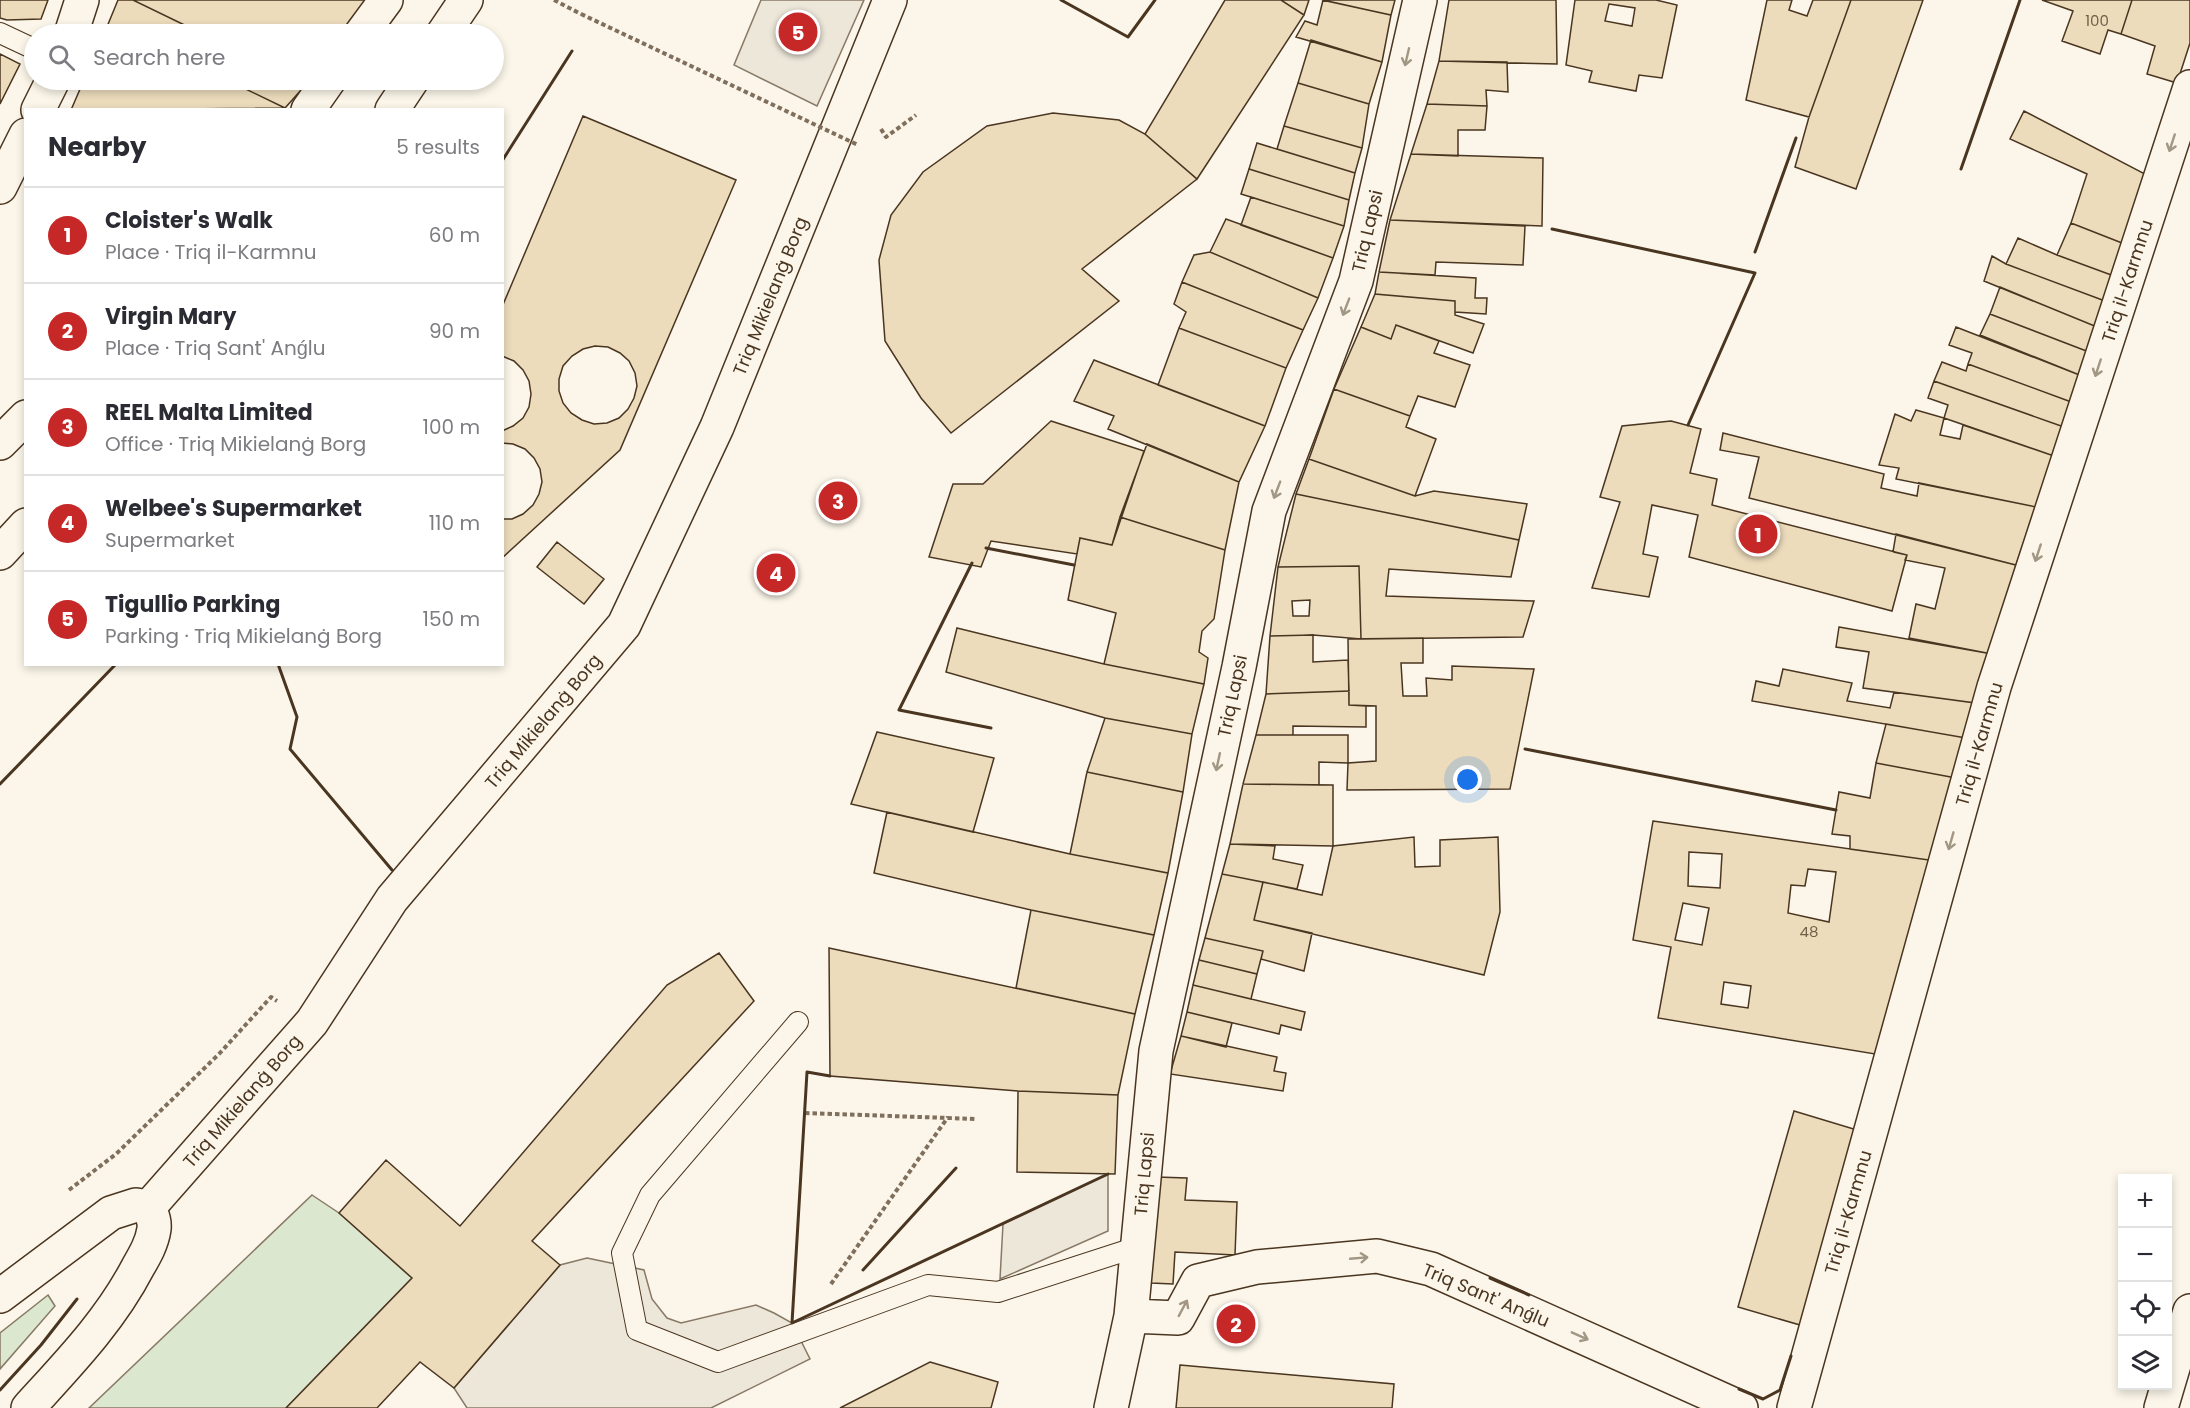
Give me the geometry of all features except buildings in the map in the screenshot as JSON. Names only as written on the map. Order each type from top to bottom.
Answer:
[{"type":"main road","points":[[74,24],[82,0]]},
{"type":"main road","points":[[368,24],[386,0]]},
{"type":"main road","points":[[450,24],[466,0]]},
{"type":"main road","name":"Triq Mikielanġ Borg","points":[[149,1207],[312,1022],[392,898],[624,625],[717,428],[890,0]]},
{"type":"main road","name":"Triq Lapsi","points":[[1110,1408],[1131,1316],[1156,1051],[1239,667],[1269,511],[1356,281],[1420,0]]},
{"type":"main road","name":"Triq il-Karmnu","points":[[1794,1408],[1994,687],[2190,87]]},
{"type":"main road","points":[[39,108],[48,90]]},
{"type":"main road","points":[[309,108],[322,90]]},
{"type":"main road","points":[[393,108],[405,90]]},
{"type":"main road","points":[[0,187],[24,139]]},
{"type":"main road","points":[[0,443],[24,419]]},
{"type":"main road","points":[[0,553],[24,527]]},
{"type":"main road","points":[[0,1296],[111,1213],[136,1205],[149,1207],[154,1221],[153,1232],[149,1246],[132,1278],[94,1335],[28,1408]]},
{"type":"main road","name":"Triq Sant' Anǵlu","points":[[1131,1316],[1178,1318],[1197,1281],[1257,1267],[1377,1256],[1431,1269],[1741,1408]]},
{"type":"main road","points":[[2161,1408],[2190,1311]]},
{"type":"lane","points":[[0,33],[24,44]]},
{"type":"lane","points":[[798,1022],[650,1195],[622,1253],[638,1330],[718,1362],[928,1285],[998,1292],[1137,1247]]},
{"type":"path","points":[[554,0],[858,145]]},
{"type":"path","points":[[63,1196],[116,1154],[219,1054],[271,997],[312,1022]]},
{"type":"path","points":[[805,1113],[977,1119]]},
{"type":"path","points":[[825,1293],[948,1117]]},
{"type":"green space","points":[[312,1195],[339,1213],[412,1278],[286,1408],[89,1408]]},
{"type":"green space","points":[[48,1295],[55,1306],[0,1369],[0,1333]]},
{"type":"shaded area","points":[[761,0],[864,0],[817,106],[734,65]]},
{"type":"shaded area","points":[[1108,1174],[1108,1231],[1000,1279],[1003,1224]]},
{"type":"shaded area","points":[[587,1258],[644,1270],[652,1299],[667,1318],[681,1323],[756,1305],[774,1313],[792,1323],[810,1359],[711,1408],[467,1408],[454,1388],[560,1265]]},
{"type":"wall","points":[[1061,0],[1128,37],[1155,0]]},
{"type":"wall","points":[[1961,169],[2020,0]]},
{"type":"wall","points":[[504,158],[572,51]]},
{"type":"wall","points":[[1755,252],[1796,138]]},
{"type":"wall","points":[[1552,229],[1755,273],[1688,425]]},
{"type":"wall","points":[[986,548],[1074,565]]},
{"type":"wall","points":[[972,563],[899,710],[991,728]]},
{"type":"wall","points":[[0,784],[114,666]]},
{"type":"wall","points":[[279,666],[297,717],[290,749],[392,870]]},
{"type":"wall","points":[[1525,749],[1836,810]]},
{"type":"wall","points":[[830,1076],[807,1072],[792,1323],[1108,1174]]},
{"type":"wall","points":[[863,1270],[956,1168]]},
{"type":"wall","points":[[1490,1278],[1529,1295]]},
{"type":"wall","points":[[0,1390],[41,1345],[77,1299]]},
{"type":"wall","points":[[1739,1389],[1763,1399],[1780,1390],[1791,1356]]},
{"type":"place","name":"Tigullio Parking","points":[[798,32]]},
{"type":"place","name":"REEL Malta Limited","points":[[838,501]]},
{"type":"place","name":"Cloister's Walk","points":[[1758,534]]},
{"type":"place","name":"Welbee's Supermarket","points":[[776,573]]},
{"type":"place","name":"Virgin Mary","points":[[1236,1324]]}]
